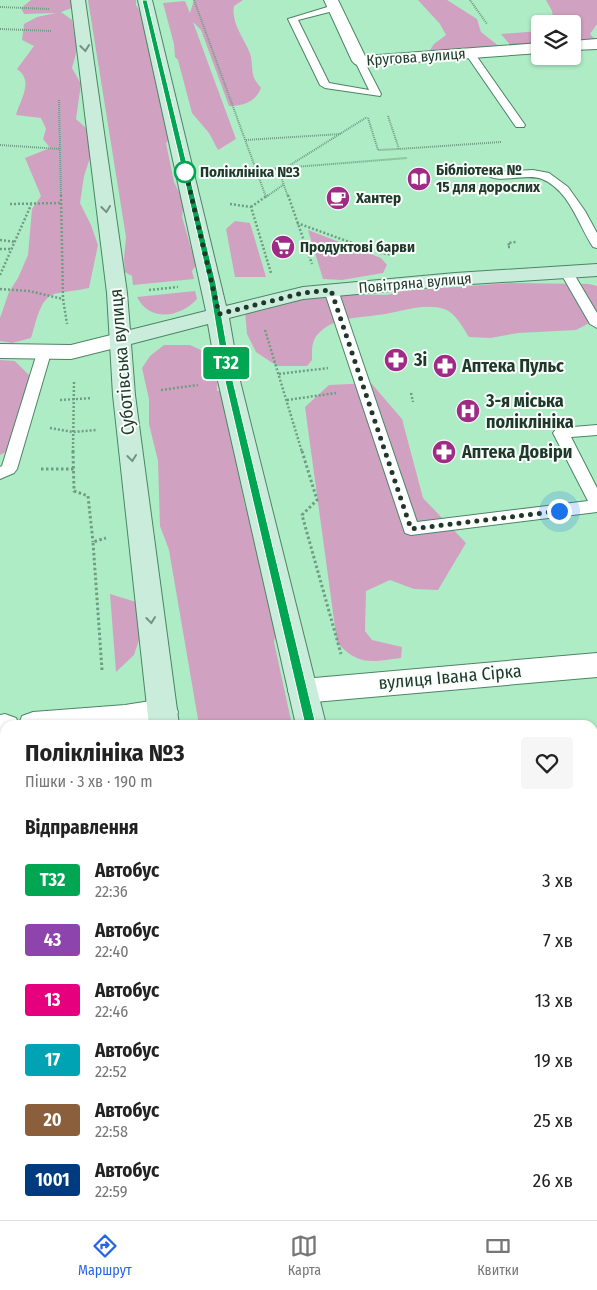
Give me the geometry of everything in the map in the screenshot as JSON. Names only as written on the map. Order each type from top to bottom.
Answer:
[{"type":"street","name":"Суботівська вулиця","points":[[78,0],[116,293],[119,340],[163,718]]},
{"type":"street","points":[[145,0],[219,314],[229,381],[309,720]]},
{"type":"street","name":"Кругова вулиця","points":[[333,4],[360,61],[531,49]]},
{"type":"street","points":[[581,45],[597,44]]},
{"type":"street","name":"Повітряна вулиця","points":[[0,351],[71,352],[303,293],[455,279],[597,270]]},
{"type":"street","name":"вулиця Івана Сірка","points":[[303,691],[597,665]]},
{"type":"street","points":[[99,720],[163,718]]},
{"type":"lane","points":[[333,4],[293,19],[325,85],[376,94],[360,61]]},
{"type":"lane","points":[[470,53],[487,74],[520,125]]},
{"type":"lane","points":[[494,176],[534,173],[545,176],[562,186],[597,244]]},
{"type":"lane","points":[[566,272],[597,324]]},
{"type":"lane","points":[[331,290],[411,529],[597,505],[561,433],[597,430]]},
{"type":"lane","points":[[0,474],[9,469],[44,353]]},
{"type":"path","points":[[194,0],[266,197]]},
{"type":"path","points":[[0,7],[54,9]]},
{"type":"path","points":[[0,29],[56,31]]},
{"type":"path","points":[[59,100],[63,299],[68,327]]},
{"type":"path","points":[[388,116],[399,149]]},
{"type":"path","points":[[368,118],[378,150],[501,142],[496,134]]},
{"type":"path","points":[[246,140],[342,134]]},
{"type":"path","points":[[0,145],[60,149]]},
{"type":"path","points":[[257,170],[407,158]]},
{"type":"path","points":[[278,168],[312,264]]},
{"type":"path","points":[[230,204],[251,207],[283,185]]},
{"type":"path","points":[[10,204],[31,206],[62,203]]},
{"type":"path","points":[[0,275],[31,206]]},
{"type":"path","points":[[251,207],[274,281]]},
{"type":"path","points":[[297,223],[380,253],[396,255]]},
{"type":"path","points":[[0,240],[16,242]]},
{"type":"path","points":[[508,243],[516,242]]},
{"type":"path","points":[[0,249],[12,249]]},
{"type":"path","points":[[145,290],[182,286]]},
{"type":"path","points":[[0,290],[29,291],[63,299]]},
{"type":"path","points":[[328,368],[279,374],[317,500],[302,515],[341,655]]},
{"type":"path","points":[[74,380],[74,491],[88,496],[102,670]]},
{"type":"path","points":[[161,390],[206,384]]},
{"type":"path","points":[[287,400],[337,393]]},
{"type":"path","points":[[411,393],[414,402]]},
{"type":"path","points":[[93,542],[110,537]]},
{"type":"shaded area","points":[[31,0],[72,0],[72,8],[61,12],[72,20],[77,50],[72,68],[81,84],[76,119],[87,129],[94,146],[84,176],[80,203],[98,245],[89,288],[58,293],[49,297],[41,306],[31,338],[12,343],[0,341],[0,318],[9,292],[18,278],[28,255],[32,209],[41,196],[25,158],[50,148],[43,139],[46,129],[41,118],[16,115],[25,90],[25,79],[17,69],[34,46],[22,40],[24,24],[37,17],[56,13],[24,14],[21,8]]},
{"type":"shaded area","points":[[88,0],[136,0],[136,5],[144,18],[159,97],[168,126],[168,141],[166,143],[174,182],[184,202],[182,217],[196,265],[192,271],[194,279],[133,285],[132,276],[125,272],[126,237]]},
{"type":"shaded area","points":[[194,0],[243,0],[234,6],[234,18],[250,54],[254,78],[261,88],[252,100],[239,105],[229,106],[201,30],[193,22],[236,139],[218,150],[209,133],[192,113],[178,60],[175,57],[174,44],[163,3],[185,1],[190,13]]},
{"type":"shaded area","points":[[418,0],[447,0],[477,19],[481,32],[500,47],[438,53],[430,50],[434,44],[446,35],[440,24]]},
{"type":"shaded area","points":[[546,0],[597,0],[597,24],[590,34],[597,41],[581,42],[581,15],[553,15]]},
{"type":"shaded area","points":[[531,32],[531,46],[512,47],[501,34]]},
{"type":"shaded area","points":[[235,221],[250,223],[266,277],[235,277],[226,229]]},
{"type":"shaded area","points":[[308,230],[381,258],[387,265],[383,273],[342,280],[323,279]]},
{"type":"shaded area","points":[[509,283],[589,284],[597,286],[597,319],[576,330],[518,333],[490,338],[469,337],[452,313],[436,307],[348,319],[333,323],[320,332],[315,338],[313,345],[312,360],[307,366],[277,366],[256,352],[247,334],[245,311],[261,299],[280,293],[387,295],[402,291]]},
{"type":"shaded area","points":[[195,291],[197,299],[190,305],[183,310],[166,314],[157,314],[150,311],[137,297]]},
{"type":"shaded area","points":[[164,345],[190,345],[212,355],[217,371],[217,391],[220,391],[225,406],[245,506],[257,530],[277,629],[274,642],[291,720],[198,720],[169,550],[160,526],[158,461],[149,424],[149,399],[142,368],[150,356]]},
{"type":"shaded area","points":[[0,360],[15,361],[32,378],[8,451],[0,455]]},
{"type":"shaded area","points":[[371,383],[402,419],[423,498],[466,543],[438,590],[414,589],[390,580],[366,591],[365,631],[372,640],[402,647],[401,658],[382,661],[358,659],[344,650],[337,642],[305,407],[329,385]]},
{"type":"shaded area","points":[[110,594],[136,602],[140,637],[134,655],[116,672]]},
{"type":"bus line","name":"Т32","points":[[145,0],[219,314],[229,381],[310,720]]},
{"type":"place","name":"Поліклініка №3","points":[[185,172]]},
{"type":"place","name":"Бібліотека № 15 для дорослих","points":[[419,179]]},
{"type":"place","name":"Хантер","points":[[338,198]]},
{"type":"place","name":"Продуктові барви","points":[[283,247]]},
{"type":"place","name":"3і","points":[[396,360]]},
{"type":"place","name":"Аптека Пульс","points":[[445,366]]},
{"type":"place","name":"3-я міська поліклініка","points":[[468,411]]},
{"type":"place","name":"Аптека Довіри","points":[[444,452]]},
{"type":"route","points":[[185,172],[185,169],[219,314],[303,293],[331,290],[411,529],[559,511]]}]
